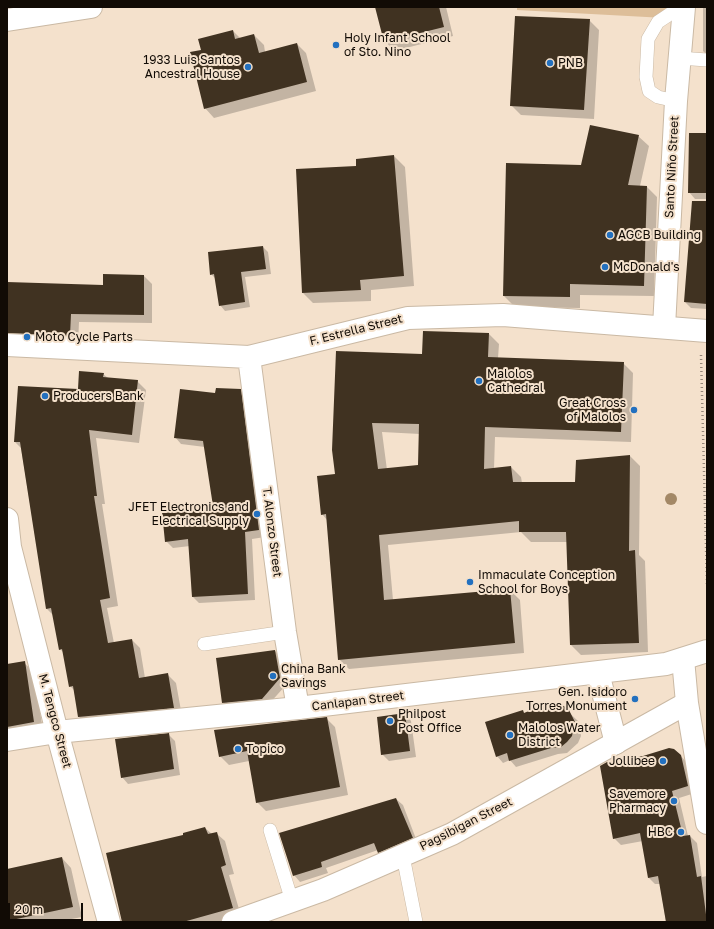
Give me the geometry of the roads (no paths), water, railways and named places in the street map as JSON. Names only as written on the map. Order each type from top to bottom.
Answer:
[{"type":"street","points":[[7,20],[91,7]]},
{"type":"street","name":"Santo Niño Street","points":[[664,327],[676,100],[683,10]]},
{"type":"street","name":"F. Estrella Street","points":[[7,346],[249,357],[408,318],[503,315],[704,331]]},
{"type":"street","name":"T. Alonzo Street","points":[[249,357],[285,632],[298,708]]},
{"type":"street","name":"M. Tengco Street","points":[[7,519],[10,547],[57,732],[108,922]]},
{"type":"street","name":"Canlapan Street","points":[[7,740],[57,732],[298,708],[598,673],[666,664],[707,651]]},
{"type":"street","points":[[683,659],[687,703],[707,823]]},
{"type":"street","points":[[598,673],[616,743]]},
{"type":"street","name":"Pagsibigan Street","points":[[233,922],[323,890],[452,834],[687,703]]},
{"type":"lane","points":[[676,100],[658,97],[649,91],[646,77],[648,40],[658,22],[670,14],[683,10]]},
{"type":"lane","points":[[680,58],[707,60]]},
{"type":"lane","points":[[204,644],[285,632]]},
{"type":"lane","points":[[270,830],[292,901]]},
{"type":"lane","points":[[402,856],[416,922]]},
{"type":"place","name":"Holy Infant School of Sto. Nino","points":[[336,45]]},
{"type":"place","name":"PNB","points":[[550,63]]},
{"type":"place","name":"1933 Luis Santos Ancestral House","points":[[248,67]]},
{"type":"place","name":"AGCB Building","points":[[610,235]]},
{"type":"place","name":"McDonald's","points":[[605,267]]},
{"type":"place","name":"Moto Cycle Parts","points":[[27,337]]},
{"type":"place","name":"Malolos Cathedral","points":[[479,381]]},
{"type":"place","name":"Producers Bank","points":[[45,396]]},
{"type":"place","name":"Great Cross of Malolos","points":[[634,410]]},
{"type":"place","name":"JFET Electronics and Electrical Supply","points":[[257,514]]},
{"type":"place","name":"Immaculate Conception School for Boys","points":[[470,582]]},
{"type":"place","name":"China Bank Savings","points":[[273,676]]},
{"type":"place","name":"Gen. Isidoro Torres Monument","points":[[635,699]]},
{"type":"place","name":"Philpost Post Office","points":[[390,721]]},
{"type":"place","name":"Malolos Water District","points":[[510,735]]},
{"type":"place","name":"Topico","points":[[238,749]]},
{"type":"place","name":"Jollibee","points":[[663,761]]},
{"type":"place","name":"Savemore Pharmacy","points":[[674,801]]},
{"type":"place","name":"HBC","points":[[681,832]]}]
